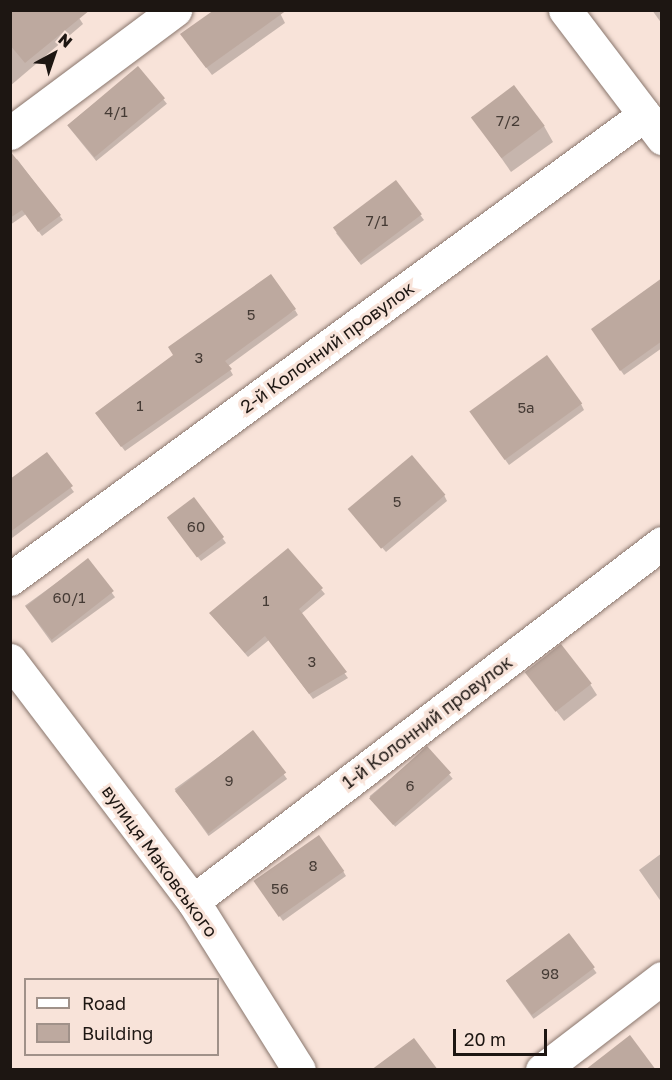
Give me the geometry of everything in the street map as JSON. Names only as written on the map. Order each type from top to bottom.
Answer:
[{"type":"street","points":[[10,133],[175,10]]},
{"type":"street","points":[[565,10],[653,127]]},
{"type":"street","name":"2-й Колонний провулок","points":[[10,579],[653,127]]},
{"type":"street","name":"1-й Колонний провулок","points":[[193,902],[662,543]]},
{"type":"street","name":"вулиця Маковського","points":[[10,660],[193,902],[299,1070]]},
{"type":"street","points":[[542,1070],[662,978]]},
{"type":"building","points":[[10,10],[90,10],[25,63],[10,45]]},
{"type":"building","points":[[214,10],[287,10],[206,68],[180,34]]},
{"type":"building","points":[[138,66],[165,98],[95,157],[68,125]]},
{"type":"building","points":[[514,85],[545,126],[502,158],[471,117]]},
{"type":"building","points":[[10,151],[61,215],[38,232],[22,210],[10,218]]},
{"type":"building","points":[[396,180],[422,214],[359,262],[333,228]]},
{"type":"building","points":[[271,274],[296,309],[225,361],[232,369],[121,447],[95,413],[173,355],[168,347]]},
{"type":"building","points":[[662,278],[662,341],[620,371],[591,329]]},
{"type":"building","points":[[547,355],[582,404],[505,460],[469,411]]},
{"type":"building","points":[[47,452],[73,486],[10,532],[10,479]]},
{"type":"building","points":[[412,455],[445,495],[381,549],[348,509]]},
{"type":"building","points":[[194,497],[224,537],[197,557],[167,517]]},
{"type":"building","points":[[288,548],[323,588],[299,609],[347,672],[309,694],[265,636],[245,653],[209,613]]},
{"type":"building","points":[[88,558],[114,591],[52,640],[26,607]]},
{"type":"building","points":[[561,644],[592,683],[556,712],[525,672]]},
{"type":"building","points":[[253,730],[286,773],[208,834],[175,791]]},
{"type":"building","points":[[427,746],[451,773],[393,825],[369,798]]},
{"type":"building","points":[[319,835],[344,871],[279,917],[253,881]]},
{"type":"building","points":[[569,933],[595,967],[532,1015],[506,981]]},
{"type":"building","points":[[630,1035],[656,1070],[585,1070]]},
{"type":"building","points":[[414,1038],[438,1070],[371,1070]]}]
